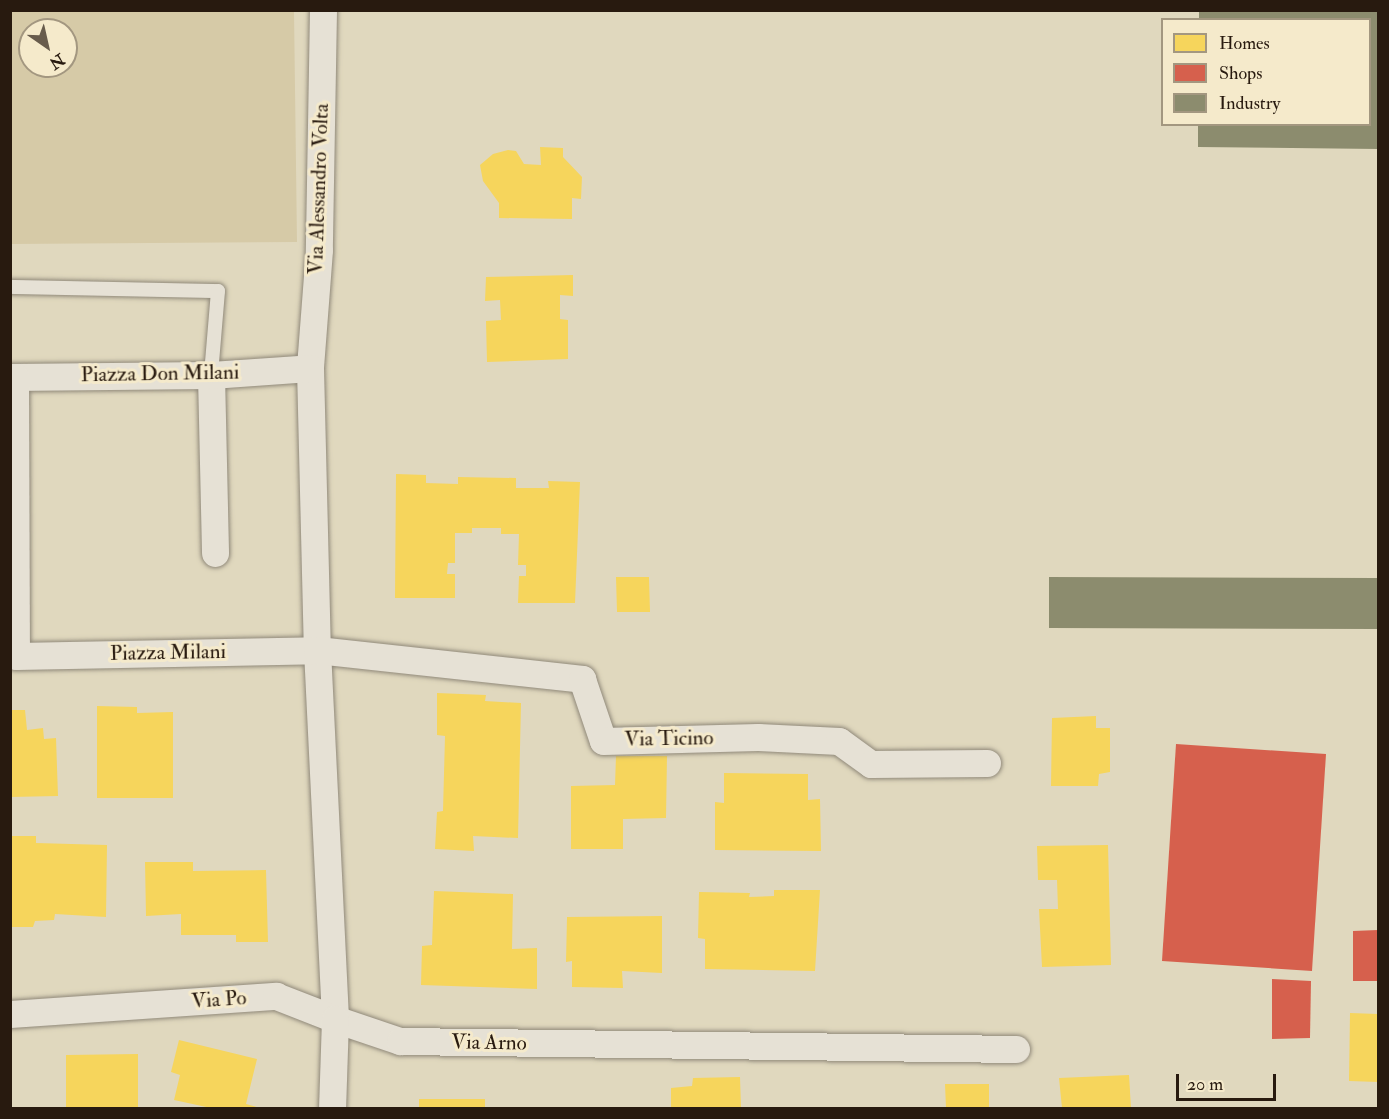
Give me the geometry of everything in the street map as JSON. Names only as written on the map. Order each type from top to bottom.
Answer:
[{"type":"street","name":"Via Alessandro Volta","points":[[310,368],[319,250],[323,10]]},
{"type":"street","name":"Piazza Don Milani","points":[[13,377],[211,375],[310,368]]},
{"type":"street","points":[[310,368],[317,650],[335,1019],[332,1108]]},
{"type":"street","points":[[211,375],[215,554]]},
{"type":"street","name":"Piazza Milani","points":[[13,377],[16,656],[317,650]]},
{"type":"street","name":"Via Ticino","points":[[317,650],[582,679],[603,741],[758,737],[839,741],[871,764],[987,763]]},
{"type":"street","name":"Via Po","points":[[10,1014],[276,996],[335,1019]]},
{"type":"street","name":"Via Arno","points":[[335,1019],[400,1041],[1016,1049]]},
{"type":"lane","points":[[10,287],[218,291],[211,375]]},
{"type":"shaded area","points":[[10,11],[294,11],[297,242],[11,244]]},
{"type":"building: Homes","points":[[540,147],[563,148],[563,157],[582,177],[581,199],[572,198],[572,219],[499,218],[499,203],[483,181],[480,165],[493,154],[508,150],[516,151],[524,164],[541,165]]},
{"type":"building: Homes","points":[[573,275],[573,296],[560,295],[560,319],[568,320],[568,359],[487,362],[486,321],[501,320],[500,300],[485,301],[486,277]]},
{"type":"building: Homes","points":[[396,474],[426,475],[426,483],[458,484],[458,477],[516,478],[516,488],[549,488],[548,481],[580,482],[575,603],[518,603],[519,576],[526,576],[526,565],[518,565],[519,534],[501,534],[501,528],[472,528],[472,533],[455,533],[455,563],[448,563],[447,574],[455,574],[455,598],[395,598]]},
{"type":"building: Homes","points":[[616,577],[649,577],[650,612],[617,612]]},
{"type":"building: Homes","points":[[437,693],[486,695],[485,701],[521,703],[518,838],[473,836],[474,851],[435,849],[437,812],[443,811],[445,736],[437,735]]},
{"type":"building: Homes","points":[[97,706],[137,707],[137,713],[173,712],[173,798],[97,798]]},
{"type":"building: Homes","points":[[10,710],[25,710],[27,730],[43,728],[44,739],[56,738],[58,796],[10,797]]},
{"type":"building: Homes","points":[[1096,716],[1096,728],[1110,728],[1110,772],[1099,774],[1098,786],[1051,786],[1052,718]]},
{"type":"building: Homes","points":[[616,756],[667,756],[666,818],[623,819],[623,849],[571,849],[571,786],[615,785]]},
{"type":"building: Homes","points":[[724,773],[808,774],[808,800],[820,799],[821,851],[715,850],[715,802],[724,803]]},
{"type":"building: Homes","points":[[10,836],[36,836],[36,843],[107,845],[106,917],[55,914],[54,920],[35,921],[33,927],[10,927]]},
{"type":"building: Homes","points":[[1108,845],[1111,965],[1042,967],[1039,909],[1058,909],[1057,880],[1038,880],[1037,846]]},
{"type":"building: Homes","points":[[145,862],[193,862],[193,871],[266,870],[268,942],[236,942],[236,935],[181,935],[181,914],[146,916]]},
{"type":"building: Homes","points":[[774,890],[820,890],[815,971],[705,969],[705,939],[698,938],[699,892],[750,893],[749,897],[774,896]]},
{"type":"building: Homes","points":[[434,891],[513,894],[512,949],[537,948],[537,989],[421,985],[422,946],[432,945]]},
{"type":"building: Homes","points":[[662,916],[662,973],[622,971],[623,988],[572,987],[572,961],[566,962],[567,917]]},
{"type":"building: Homes","points":[[1350,1013],[1378,1014],[1378,1082],[1349,1081]]},
{"type":"building: Homes","points":[[179,1040],[257,1059],[246,1104],[260,1108],[211,1108],[174,1100],[180,1075],[171,1072]]},
{"type":"building: Homes","points":[[138,1054],[138,1108],[66,1108],[66,1055]]},
{"type":"building: Homes","points":[[1129,1075],[1131,1108],[1062,1108],[1059,1078]]},
{"type":"building: Homes","points":[[740,1077],[741,1108],[671,1108],[671,1088],[692,1086],[693,1078]]},
{"type":"building: Homes","points":[[945,1084],[989,1084],[989,1108],[946,1108]]},
{"type":"building: Homes","points":[[419,1099],[485,1099],[485,1108],[419,1108]]},
{"type":"building: Shops","points":[[1176,744],[1326,754],[1312,971],[1162,961]]},
{"type":"building: Shops","points":[[1378,930],[1378,981],[1353,981],[1353,931]]},
{"type":"building: Shops","points":[[1272,979],[1311,981],[1310,1038],[1272,1039]]},
{"type":"building: Industry","points":[[1199,10],[1378,10],[1378,149],[1198,147],[1198,126],[1371,126],[1371,18],[1199,18]]},
{"type":"building: Industry","points":[[1049,577],[1378,578],[1378,629],[1049,628]]}]
